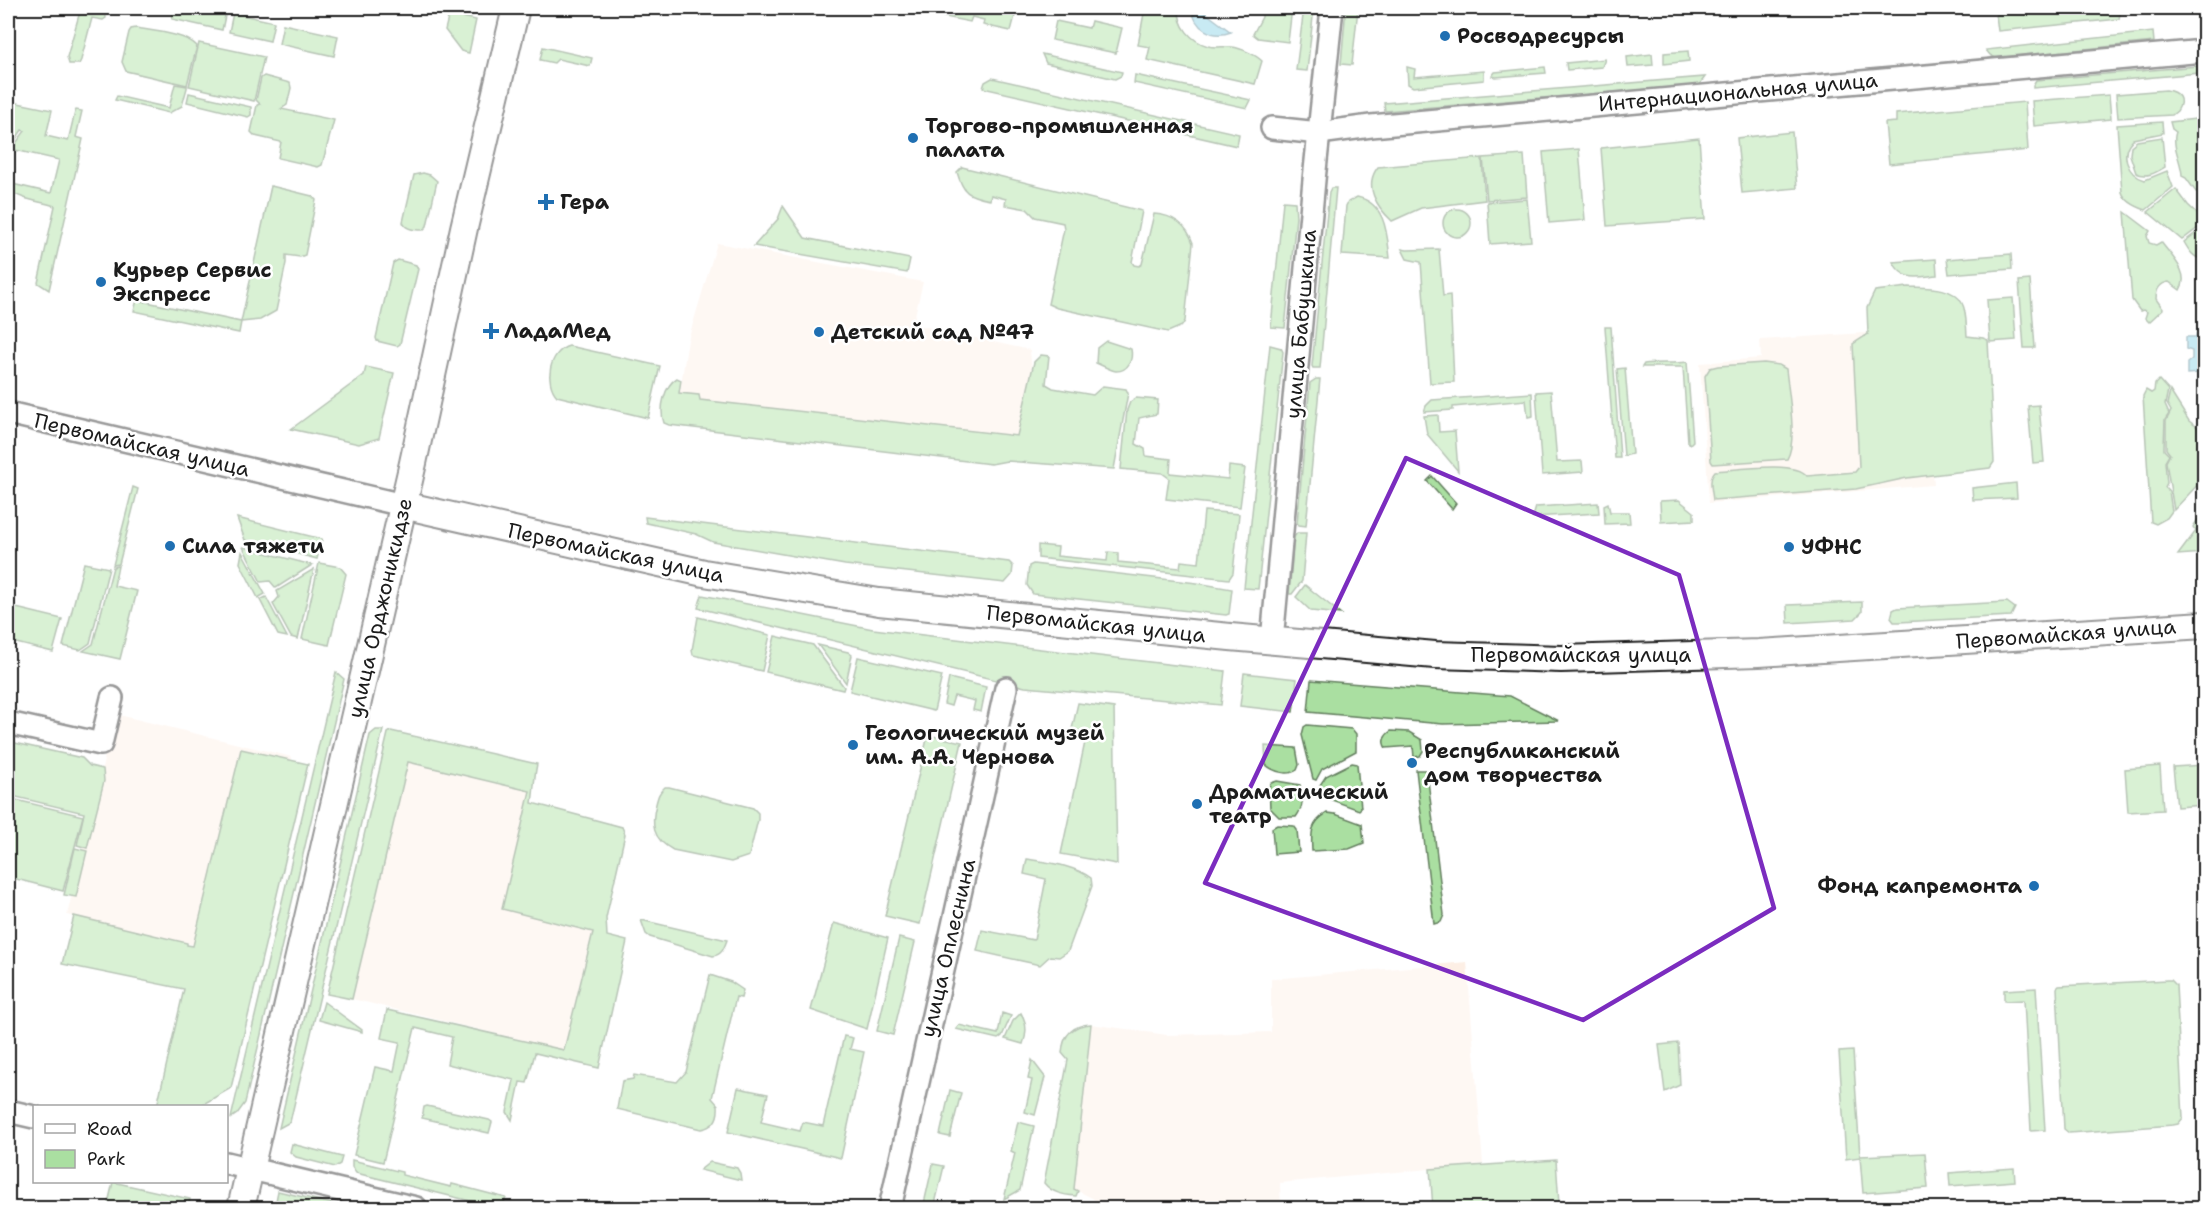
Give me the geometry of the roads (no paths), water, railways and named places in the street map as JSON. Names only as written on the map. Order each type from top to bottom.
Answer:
[{"type":"main road","name":"улица Орджоникидзе","points":[[241,1209],[238,1165],[403,505],[464,228],[516,8]]},
{"type":"main road","name":"Первомайская улица","points":[[403,505],[704,573],[879,602],[1435,655],[1561,659],[1759,653],[2205,625]]},
{"type":"street","name":"улица Бабушкина","points":[[1272,641],[1332,8]]},
{"type":"street","name":"Интернациональная улица","points":[[1272,128],[1319,133],[1371,126],[2205,51]]},
{"type":"street","name":"Первомайская улица","points":[[8,413],[403,505]]},
{"type":"street","name":"улица Оплеснина","points":[[890,1209],[1006,688]]},
{"type":"street","points":[[8,723],[101,744],[112,698]]},
{"type":"street","points":[[8,1111],[33,1117]]},
{"type":"street","points":[[238,1165],[416,1209]]},
{"type":"water","points":[[1192,8],[1199,8],[1231,32],[1217,34],[1205,30],[1196,21]]},
{"type":"water","points":[[2200,328],[2204,328],[2204,382],[2199,373],[2187,374],[2187,363],[2192,359],[2192,351],[2186,349],[2186,337],[2196,337]]},
{"type":"place","name":"Росводресурсы","points":[[1445,36]]},
{"type":"place","name":"Торгово-промышленная палата","points":[[913,138]]},
{"type":"place","name":"Гера","points":[[546,202]]},
{"type":"place","name":"Курьер Сервис Экспресс","points":[[101,282]]},
{"type":"place","name":"ЛадаМед","points":[[491,331]]},
{"type":"place","name":"Детский сад №47","points":[[819,332]]},
{"type":"place","name":"Сила тяжети","points":[[170,546]]},
{"type":"place","name":"УФНС","points":[[1789,547]]},
{"type":"place","name":"Геологический музей им. А.А. Чернова","points":[[853,745]]},
{"type":"place","name":"Республиканский дом творчества","points":[[1412,763]]},
{"type":"place","name":"Драматический театр","points":[[1197,804]]},
{"type":"place","name":"Фонд капремонта","points":[[2034,886]]}]
